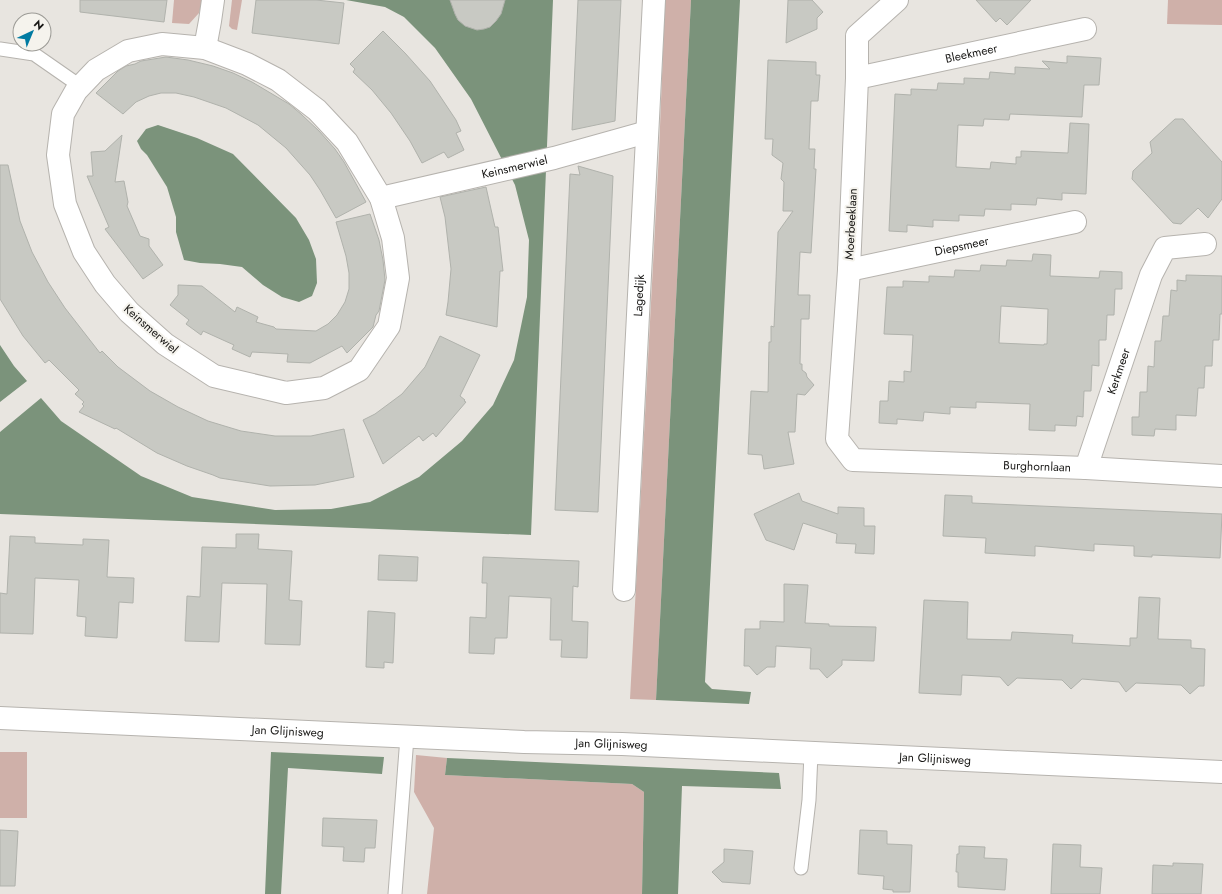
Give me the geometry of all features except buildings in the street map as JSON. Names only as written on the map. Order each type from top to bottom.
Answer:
[{"type":"street","points":[[205,48],[213,0]]},
{"type":"street","name":"Lagedijk","points":[[624,590],[654,0]]},
{"type":"street","name":"Moerbeeklaan","points":[[853,460],[837,439],[849,270],[857,78],[857,36],[897,0]]},
{"type":"street","name":"Bleekmeer","points":[[857,78],[1085,29]]},
{"type":"street","name":"Keinsmerwiel","points":[[162,44],[205,48],[247,64],[278,80],[317,110],[347,142],[380,198],[393,238],[398,278],[389,326],[359,370],[324,388],[286,393],[214,376],[164,344],[129,312],[105,284],[84,252],[64,204],[58,155],[63,114],[80,86],[96,70],[128,51],[162,44]]},
{"type":"street","name":"Keinsmerwiel","points":[[380,198],[554,158],[647,132]]},
{"type":"street","name":"Diepsmeer","points":[[849,270],[1075,222]]},
{"type":"street","name":"Kerkmeer","points":[[1086,468],[1151,274],[1165,248],[1205,244]]},
{"type":"street","name":"Burghornlaan","points":[[853,460],[1086,468],[1222,476]]},
{"type":"street","name":"Jan Glijnisweg","points":[[0,718],[524,742],[622,744],[1222,772]]},
{"type":"lane","points":[[0,49],[34,54],[80,86]]},
{"type":"lane","points":[[395,894],[407,737]]},
{"type":"lane","points":[[801,868],[809,800],[811,753]]},
{"type":"shaded area","points":[[174,0],[203,0],[199,13],[189,24],[172,23]]},
{"type":"shaded area","points":[[232,0],[242,0],[237,30],[232,29],[229,26]]},
{"type":"shaded area","points":[[346,0],[553,0],[531,535],[0,514],[0,432],[41,398],[61,421],[141,476],[192,497],[275,510],[331,509],[370,502],[419,477],[462,441],[493,405],[514,360],[527,297],[529,240],[515,185],[471,99],[435,48],[404,17],[385,7]]},
{"type":"shaded area","points":[[665,0],[691,0],[656,700],[630,699],[659,152]]},
{"type":"shaded area","points":[[691,0],[740,0],[705,682],[712,689],[751,692],[749,704],[656,700]]},
{"type":"shaded area","points":[[1168,0],[1222,0],[1222,25],[1167,24]]},
{"type":"shaded area","points":[[158,125],[197,138],[233,154],[296,218],[309,240],[316,259],[317,283],[312,296],[299,302],[282,297],[263,285],[242,267],[184,260],[176,232],[176,217],[167,187],[137,141],[146,129]]},
{"type":"shaded area","points":[[0,345],[14,366],[27,381],[0,402]]},
{"type":"shaded area","points":[[0,752],[27,752],[27,818],[0,818]]},
{"type":"shaded area","points":[[271,752],[384,757],[382,774],[288,768],[281,894],[265,894]]},
{"type":"shaded area","points":[[416,755],[447,758],[445,775],[632,784],[644,792],[642,894],[427,894],[434,828],[414,792]]},
{"type":"shaded area","points":[[447,758],[779,773],[781,789],[682,786],[678,894],[642,894],[644,792],[632,784],[445,775]]}]
